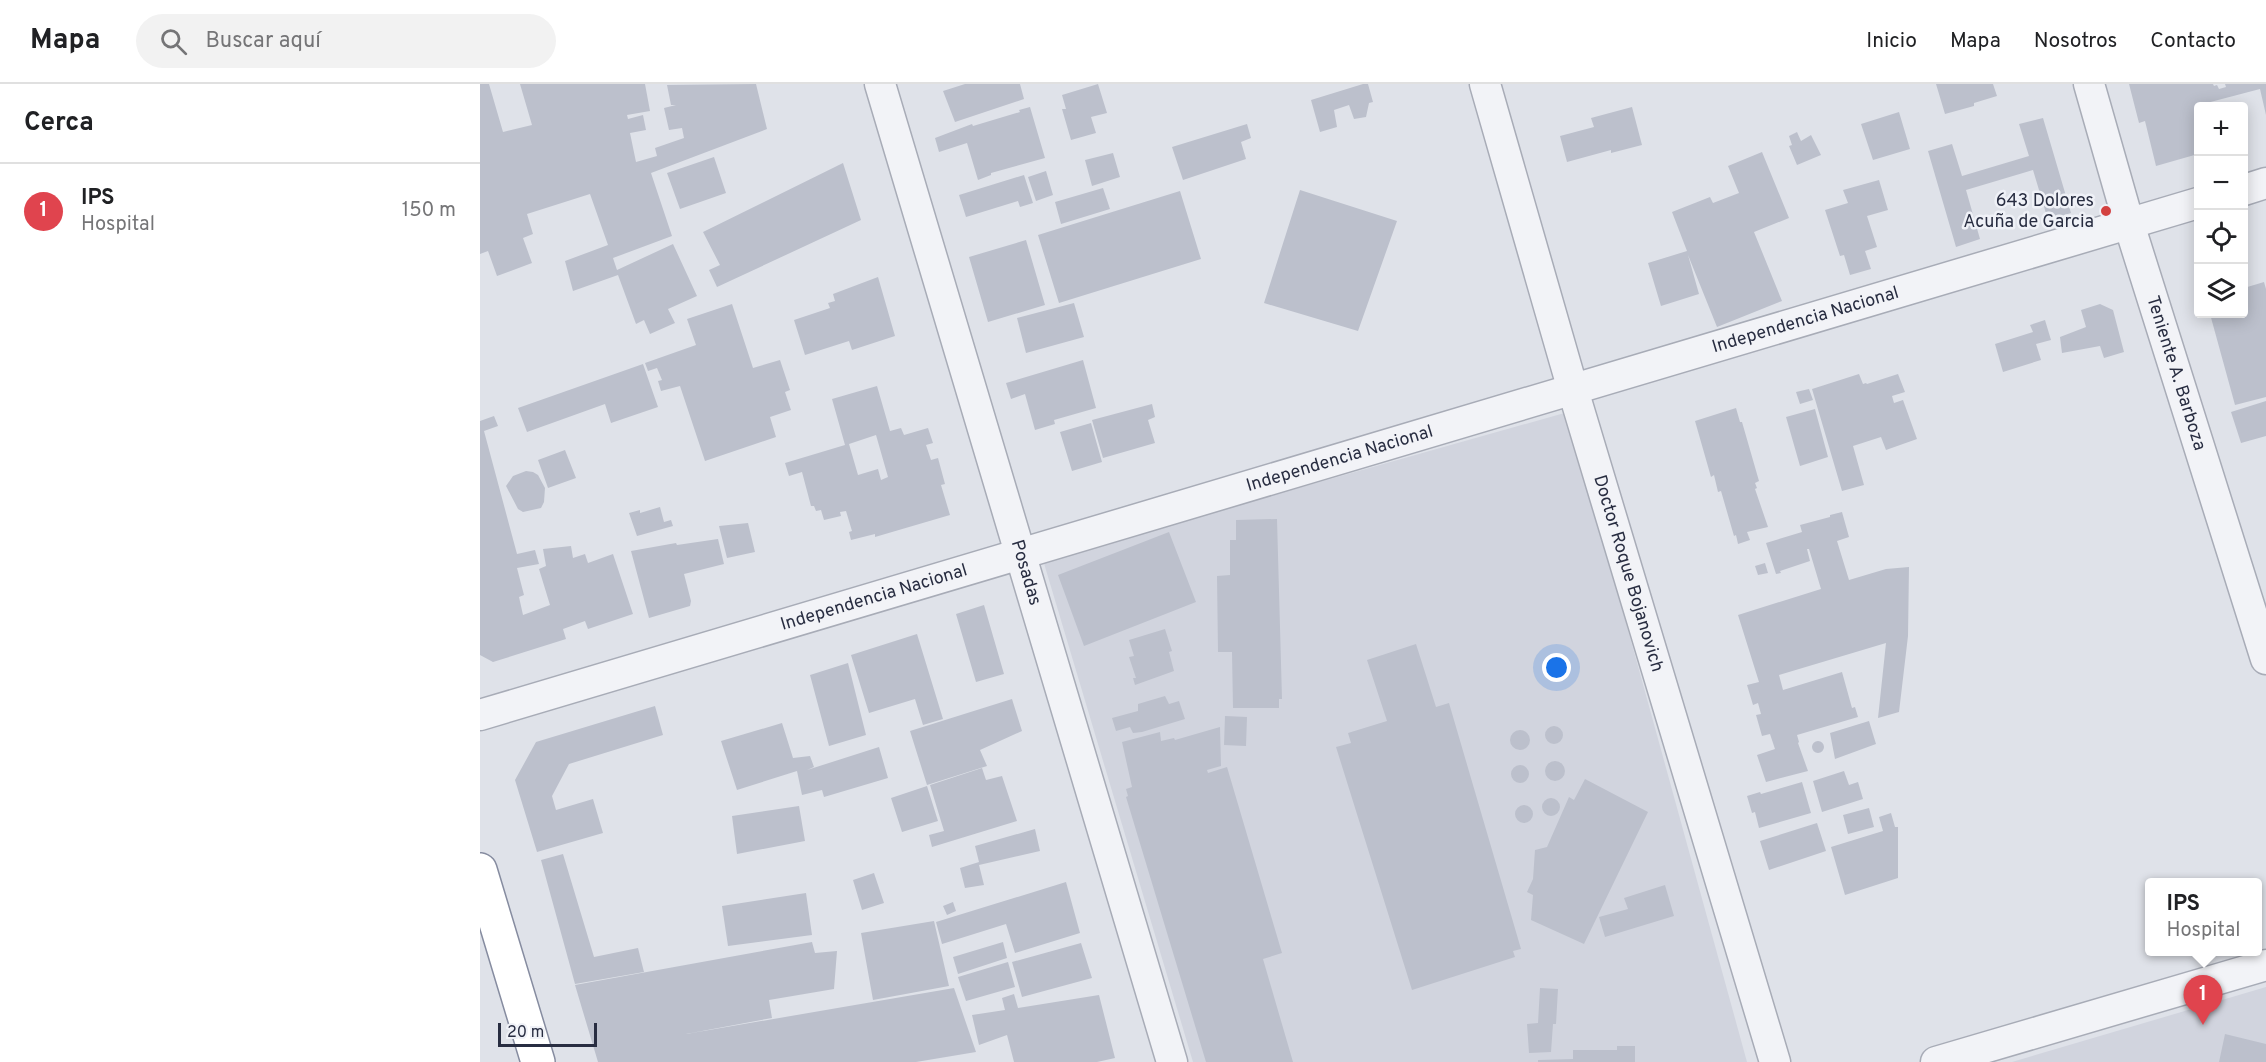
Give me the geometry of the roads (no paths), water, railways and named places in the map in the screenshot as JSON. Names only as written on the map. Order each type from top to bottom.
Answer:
[{"type":"highway","points":[[480,870],[538,1062]]},
{"type":"street","name":"Posadas","points":[[880,84],[1172,1062]]},
{"type":"street","name":"Doctor Roque Bojanovich","points":[[1485,84],[1573,390],[1775,1062]]},
{"type":"street","name":"Teniente A. Barboza","points":[[2089,84],[2129,224],[2266,659]]},
{"type":"street","points":[[2248,189],[2266,183]]},
{"type":"street","name":"Independencia Nacional","points":[[480,715],[2194,204]]},
{"type":"street","points":[[1936,1062],[2266,965]]},
{"type":"place","name":"643 Dolores Acuña de Garcia","points":[[2106,211]]},
{"type":"place","name":"IPS","points":[[2203,1025]]}]
